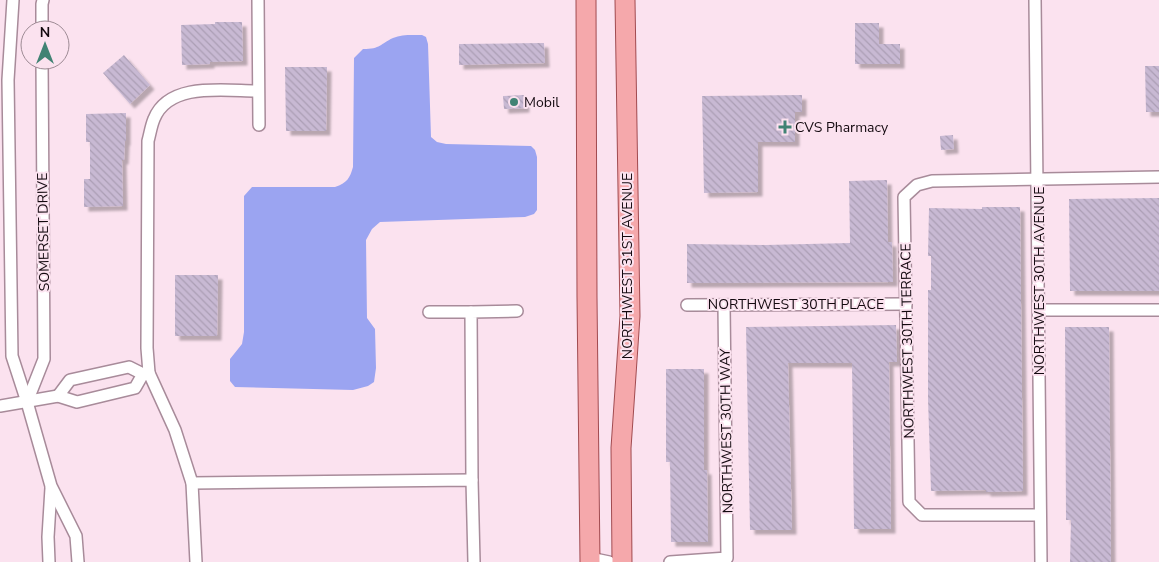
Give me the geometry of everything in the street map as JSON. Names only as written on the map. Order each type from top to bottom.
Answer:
[{"type":"main road","points":[[586,0],[590,560]]},
{"type":"main road","name":"NORTHWEST 31ST AVENUE","points":[[622,562],[621,448],[630,316],[625,0]]},
{"type":"street","points":[[12,0],[8,80],[12,356],[51,486],[76,536],[78,562]]},
{"type":"street","points":[[42,20],[43,0]]},
{"type":"street","points":[[258,0],[259,126]]},
{"type":"street","name":"NORTHWEST 30TH AVENUE","points":[[1035,0],[1041,562]]},
{"type":"street","name":"SOMERSET DRIVE","points":[[27,402],[44,359],[42,70]]},
{"type":"street","points":[[196,562],[192,483],[174,430],[146,373],[148,141],[154,118],[168,100],[194,90],[258,91]]},
{"type":"street","points":[[1038,180],[1159,177]]},
{"type":"street","name":"NORTHWEST 30TH TERRACE","points":[[1038,180],[932,181],[917,185],[904,197],[909,502],[922,515],[1040,515]]},
{"type":"street","name":"NORTHWEST 30TH PLACE","points":[[686,304],[906,304]]},
{"type":"street","name":"NORTHWEST 30TH WAY","points":[[670,562],[727,558],[724,304]]},
{"type":"street","points":[[1039,310],[1159,310]]},
{"type":"street","points":[[430,312],[517,311]]},
{"type":"street","points":[[471,312],[474,562]]},
{"type":"street","points":[[58,396],[70,380],[129,367],[146,373]]},
{"type":"street","points":[[107,372],[112,394]]},
{"type":"street","points":[[0,406],[58,396],[77,402],[135,388],[146,373]]},
{"type":"street","points":[[192,483],[472,480]]},
{"type":"street","points":[[50,562],[48,537],[51,486]]},
{"type":"street","points":[[590,560],[610,562]]},
{"type":"water","points":[[422,35],[426,37],[428,44],[431,137],[437,142],[446,144],[531,146],[535,150],[537,157],[537,210],[534,214],[525,217],[380,222],[372,229],[366,240],[367,318],[375,329],[376,368],[374,382],[368,386],[353,390],[235,387],[230,381],[230,359],[242,344],[244,332],[244,196],[252,187],[335,187],[345,182],[353,167],[354,58],[363,49],[377,47],[396,37]]},
{"type":"building","points":[[215,22],[242,22],[243,61],[182,65],[181,25],[215,24]]},
{"type":"building","points":[[855,23],[879,23],[879,44],[900,44],[900,64],[855,64]]},
{"type":"building","name":"Mobil","points":[[544,43],[545,63],[459,65],[459,44]]},
{"type":"building","points":[[124,55],[150,85],[130,104],[103,73]]},
{"type":"building","points":[[1145,66],[1159,66],[1159,112],[1146,112]]},
{"type":"building","points":[[285,67],[327,67],[326,131],[286,131]]},
{"type":"building","name":"Mobil","points":[[524,95],[525,108],[504,109],[503,96]]},
{"type":"building","points":[[802,95],[802,112],[795,112],[795,142],[758,142],[758,192],[704,193],[702,96]]},
{"type":"building","points":[[126,113],[126,141],[124,160],[122,160],[123,206],[84,207],[84,179],[90,179],[90,142],[86,142],[86,114]]},
{"type":"building","points":[[953,135],[954,149],[941,150],[940,136]]},
{"type":"building","points":[[887,180],[888,242],[892,242],[893,282],[687,283],[687,244],[850,243],[849,181]]},
{"type":"building","points":[[1159,198],[1159,291],[1070,291],[1069,199]]},
{"type":"building","points":[[982,207],[1020,207],[1023,491],[931,491],[928,399],[928,290],[931,290],[931,256],[928,256],[929,208],[982,209]]},
{"type":"building","points":[[175,275],[218,275],[217,336],[175,336]]},
{"type":"building","points":[[896,325],[897,362],[889,362],[891,529],[854,529],[852,363],[788,363],[792,530],[750,530],[746,327]]},
{"type":"building","points":[[1065,327],[1109,327],[1111,562],[1070,562],[1071,520],[1066,520]]},
{"type":"building","points":[[666,369],[704,369],[704,470],[707,470],[708,542],[671,542],[670,462],[666,462]]},
{"type":"place","name":"Mobil","points":[[514,102]]},
{"type":"place","name":"CVS Pharmacy","points":[[785,127]]}]
